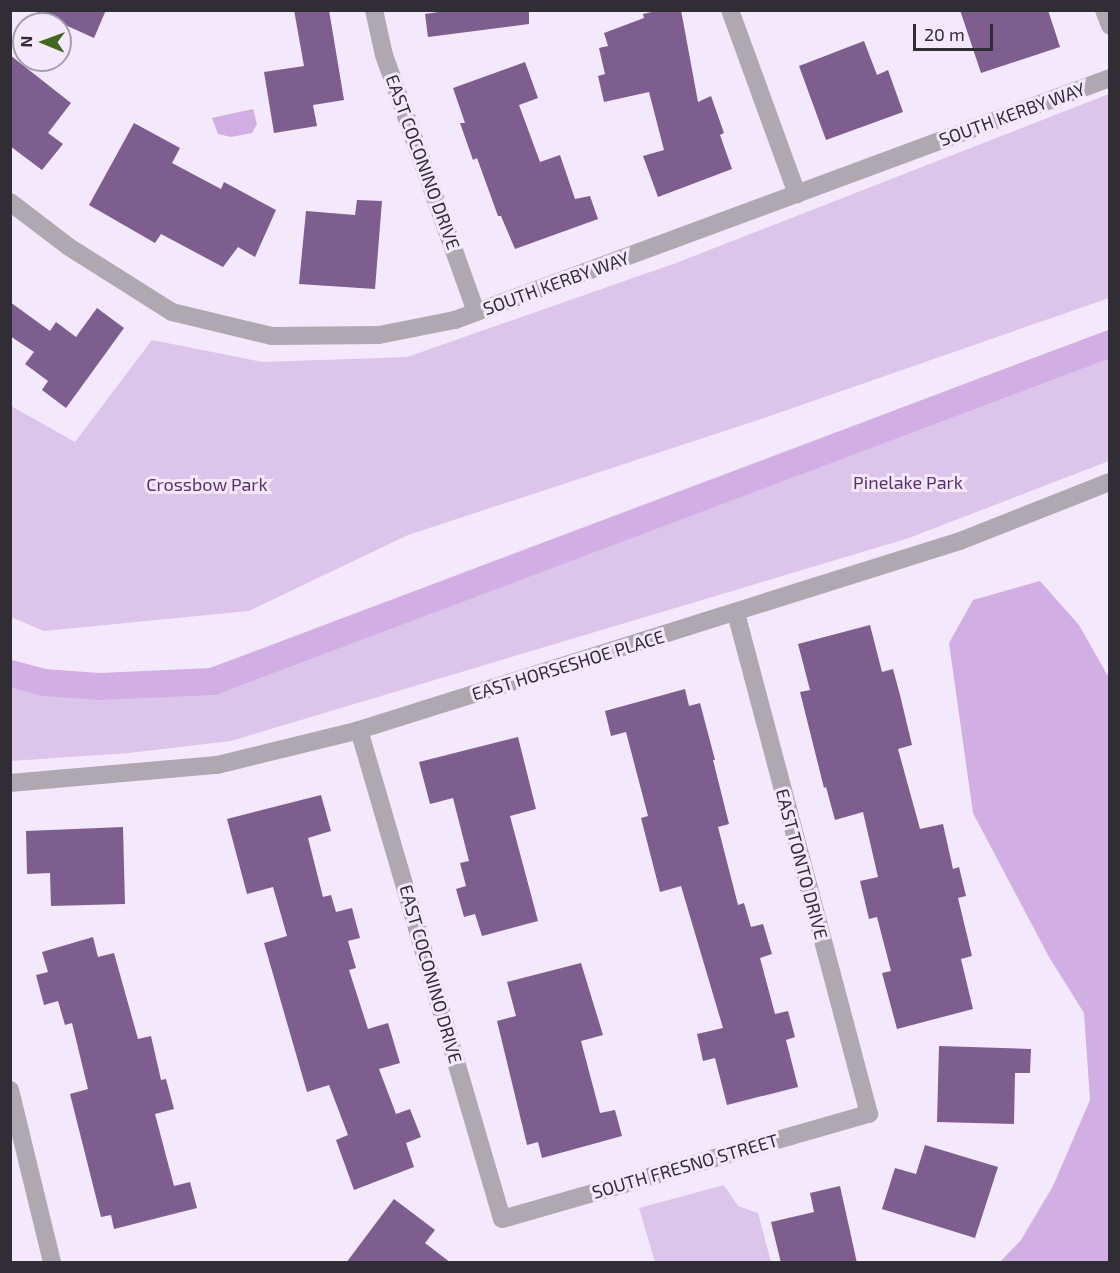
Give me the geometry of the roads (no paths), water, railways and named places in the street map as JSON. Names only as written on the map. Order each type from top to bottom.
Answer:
[{"type":"street","name":"EAST COCONINO DRIVE","points":[[374,10],[384,55],[476,312]]},
{"type":"street","points":[[730,10],[797,194]]},
{"type":"street","points":[[1104,10],[1110,26]]},
{"type":"street","name":"SOUTH KERBY WAY","points":[[10,202],[69,247],[172,312],[272,336],[379,335],[455,320],[1110,78]]},
{"type":"street","name":"EAST HORSESHOE PLACE","points":[[10,783],[217,765],[359,730],[960,541],[1110,482]]},
{"type":"street","name":"EAST TONTO DRIVE","points":[[736,613],[868,1114]]},
{"type":"street","name":"EAST COCONINO DRIVE","points":[[359,730],[502,1219]]},
{"type":"street","points":[[10,1090],[52,1263]]},
{"type":"street","name":"SOUTH FRESNO STREET","points":[[502,1219],[868,1114]]},
{"type":"waterway","points":[[10,673],[43,682],[99,686],[212,681],[1110,343]]},
{"type":"park label","name":"Pinelake Park","points":[[908,482]]},
{"type":"park label","name":"Crossbow Park","points":[[207,484]]}]
